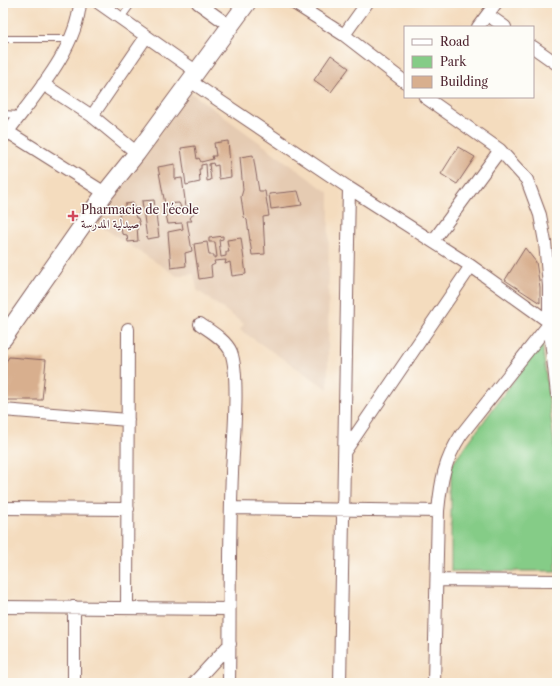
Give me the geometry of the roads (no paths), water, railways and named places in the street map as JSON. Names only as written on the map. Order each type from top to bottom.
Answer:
[{"type":"street","points":[[80,3],[79,16],[70,39],[43,84],[5,135],[105,193]]},
{"type":"street","points":[[99,3],[146,37],[194,77],[349,188],[553,318]]},
{"type":"street","points":[[198,3],[230,26]]},
{"type":"street","points":[[3,339],[105,193],[194,77],[247,3]]},
{"type":"street","points":[[294,3],[344,35],[404,81]]},
{"type":"street","points":[[344,35],[367,3]]},
{"type":"street","points":[[479,26],[496,3]]},
{"type":"street","points":[[488,15],[504,26]]},
{"type":"street","points":[[92,116],[146,37]]},
{"type":"street","points":[[534,48],[557,64]]},
{"type":"street","points":[[43,84],[92,116],[137,153]]},
{"type":"street","points":[[426,98],[500,150],[526,180],[540,215],[546,249],[553,318],[557,394]]},
{"type":"street","points":[[433,241],[500,150]]},
{"type":"street","points":[[340,683],[349,188]]},
{"type":"street","points":[[345,451],[471,266]]},
{"type":"street","points":[[434,683],[438,511],[440,487],[444,467],[450,452],[461,435],[553,318]]},
{"type":"street","points":[[200,324],[224,342],[230,351],[233,364],[234,387],[229,609],[229,683]]},
{"type":"street","points":[[127,608],[128,329]]},
{"type":"street","points":[[3,410],[128,420]]},
{"type":"street","points":[[3,508],[128,509]]},
{"type":"street","points":[[231,508],[343,511],[438,511]]},
{"type":"street","points":[[437,580],[557,581]]},
{"type":"street","points":[[3,607],[229,609]]},
{"type":"street","points":[[74,607],[74,683]]},
{"type":"street","points":[[194,683],[230,644]]},
{"type":"lane","points":[[121,18],[132,3]]},
{"type":"lane","points":[[3,39],[70,39]]},
{"type":"lane","points":[[3,114],[20,115]]},
{"type":"place","name":"Pharmacie de l'école صيدلية المدرسة","points":[[73,216]]}]
